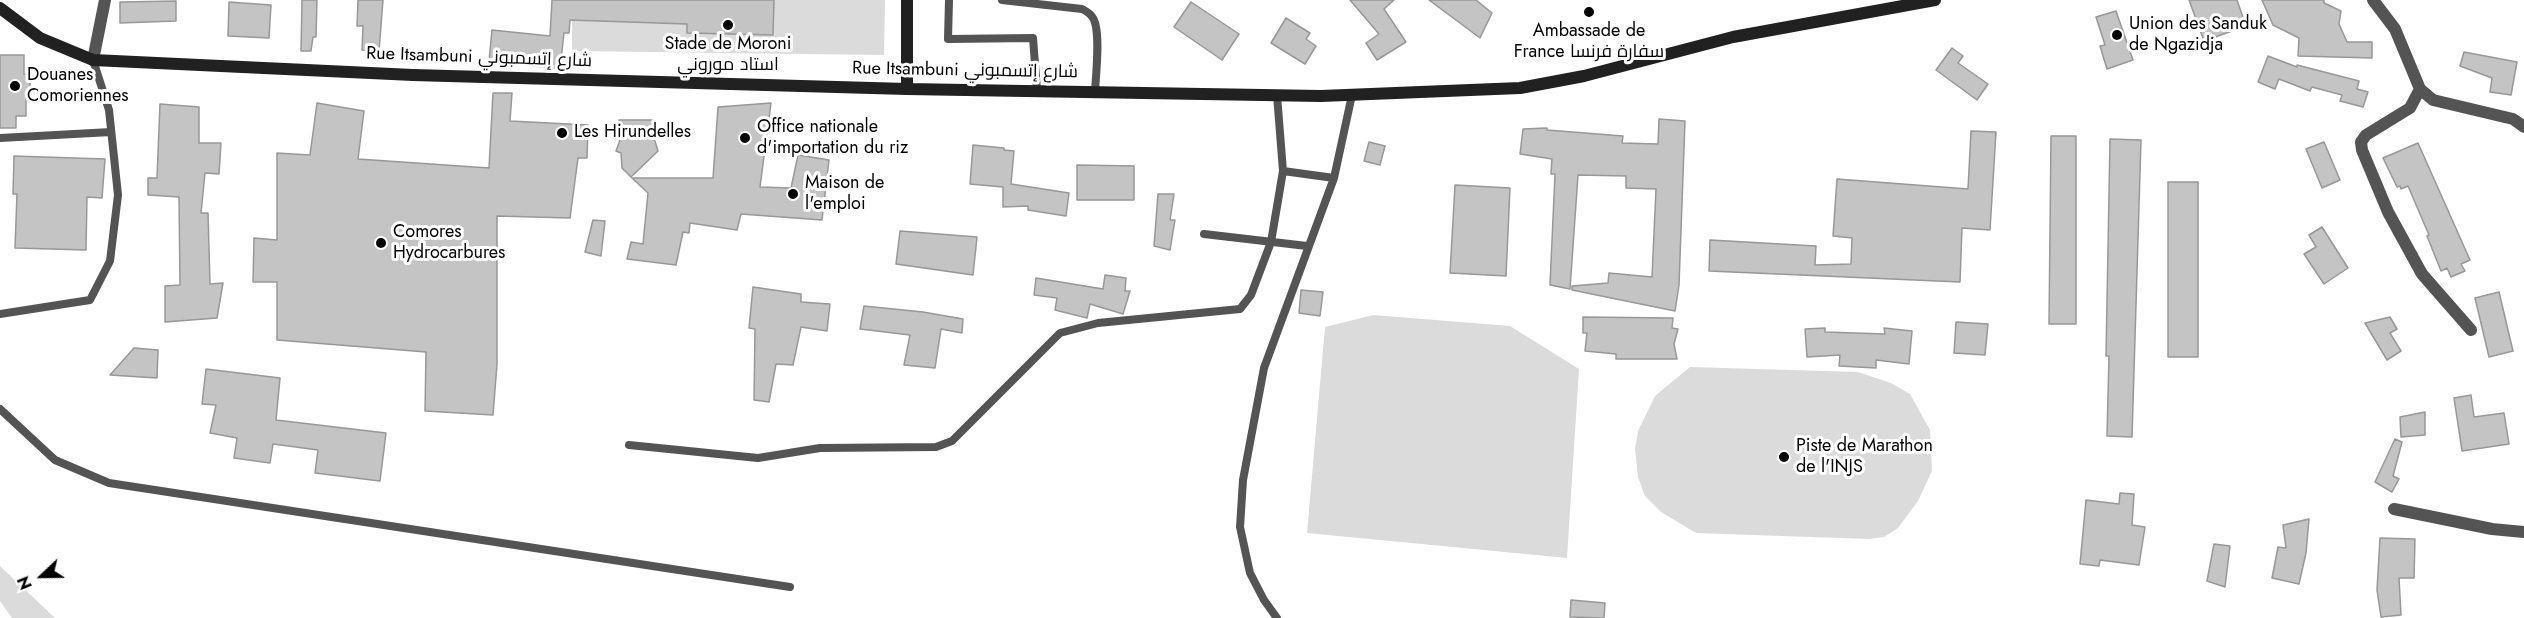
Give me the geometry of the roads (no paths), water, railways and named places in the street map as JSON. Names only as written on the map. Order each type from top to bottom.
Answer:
[{"type":"main road","points":[[907,0],[907,89]]},
{"type":"main road","name":"Rue Itsambuni شارع إتسمبوني","points":[[0,8],[40,38],[93,60],[413,75],[907,89],[1352,95],[1520,88],[1584,76],[1733,38],[1935,0]]},
{"type":"street","points":[[93,60],[105,0]]},
{"type":"street","points":[[2373,0],[2395,29],[2420,89],[2433,100],[2513,119],[2524,127]]},
{"type":"street","points":[[2420,89],[2410,108],[2366,135],[2361,142],[2362,150],[2388,212],[2422,274],[2471,330]]},
{"type":"street","points":[[2394,509],[2492,529],[2524,532]]},
{"type":"lane","points":[[949,0],[948,39],[1033,38],[1036,90]]},
{"type":"lane","points":[[1002,0],[1082,9],[1088,12],[1094,18],[1096,33],[1095,91]]},
{"type":"lane","points":[[0,314],[90,300],[110,261],[118,195],[109,110],[93,60]]},
{"type":"lane","points":[[629,445],[758,458],[820,448],[936,447],[952,441],[1060,333],[1098,323],[1240,309],[1251,295],[1271,242],[1283,171],[1277,95]]},
{"type":"lane","points":[[1277,618],[1264,600],[1250,573],[1240,526],[1243,480],[1264,368],[1289,306],[1307,246],[1334,178],[1352,95]]},
{"type":"lane","points":[[0,138],[111,132]]},
{"type":"lane","points":[[1283,171],[1334,178]]},
{"type":"lane","points":[[1204,234],[1307,246]]},
{"type":"lane","points":[[0,409],[55,460],[109,483],[790,588]]},
{"type":"place","name":"Ambassade de France سفارة فرنسا","points":[[1589,12]]},
{"type":"place","name":"Stade de Moroni استاد موروني","points":[[728,25]]},
{"type":"place","name":"Union des Sanduk de Ngazidja","points":[[2117,35]]},
{"type":"place","name":"Douanes Comoriennes","points":[[15,86]]},
{"type":"place","name":"Les Hirundelles","points":[[562,133]]},
{"type":"place","name":"Office nationale d'importation du riz","points":[[745,138]]},
{"type":"place","name":"Maison de l'emploi","points":[[793,194]]},
{"type":"place","name":"Comores Hydrocarbures","points":[[381,243]]},
{"type":"place","name":"Piste de Marathon de l'INJS","points":[[1784,457]]}]
